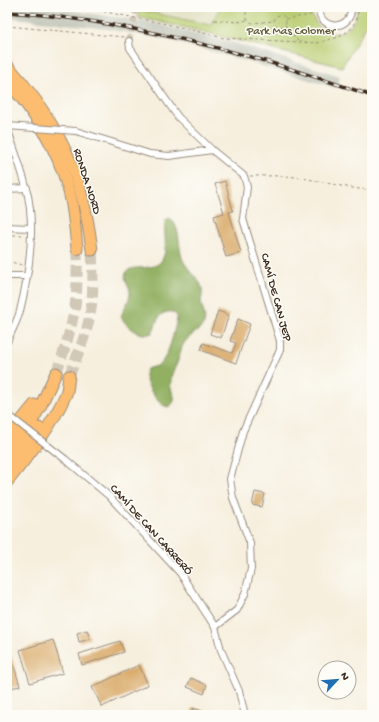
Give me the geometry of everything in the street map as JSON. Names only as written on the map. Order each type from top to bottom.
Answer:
[{"type":"highway","name":"RONDA NORD","points":[[7,66],[47,116],[64,148],[84,204],[92,250]]},
{"type":"highway","name":"RONDA NORD","points":[[7,81],[38,121],[59,164],[68,188],[74,219],[77,249]]},
{"type":"highway","points":[[7,438],[55,376],[31,423],[7,452]]},
{"type":"highway","points":[[7,468],[38,430],[69,376],[66,393],[50,422],[30,454],[7,482]]},
{"type":"street","points":[[315,7],[319,10],[324,21],[328,24],[338,26],[343,24],[348,19],[351,14],[351,7]]},
{"type":"street","points":[[128,40],[130,48],[178,117],[212,150],[244,176]]},
{"type":"street","points":[[7,342],[9,333],[19,313],[26,276],[30,214],[27,188],[7,126],[76,131],[150,154],[169,156],[212,150]]},
{"type":"street","name":"CAMÍ DE CAN JEP","points":[[215,627],[237,610],[245,594],[250,570],[250,543],[233,498],[230,478],[243,432],[280,350],[280,341],[243,219],[247,187],[244,176]]},
{"type":"street","points":[[7,188],[27,188]]},
{"type":"street","points":[[7,227],[30,228]]},
{"type":"street","points":[[7,276],[26,276]]},
{"type":"street","name":"CAMÍ DE CAN CARRERÓ","points":[[7,414],[110,496],[180,573],[215,627],[221,650],[239,691],[245,715]]},
{"type":"path","points":[[80,7],[171,25],[224,38],[317,43],[339,37],[350,30],[354,25],[358,13],[358,7]]},
{"type":"path","points":[[128,7],[128,12]]},
{"type":"path","points":[[248,20],[246,12],[250,7]]},
{"type":"path","points":[[274,21],[275,17],[278,16],[282,16],[285,19],[311,15]]},
{"type":"path","points":[[285,19],[285,24],[299,42]]},
{"type":"path","points":[[214,20],[238,22],[248,20],[252,23],[274,21]]},
{"type":"path","points":[[274,21],[274,25],[278,27],[282,27],[285,24]]},
{"type":"path","points":[[7,26],[121,36],[128,40]]},
{"type":"path","points":[[244,176],[301,178],[358,189],[372,190]]},
{"type":"path","points":[[7,235],[26,235],[27,238]]},
{"type":"path","points":[[7,261],[25,265]]},
{"type":"shaded area","points":[[7,7],[43,7],[140,20],[228,41],[340,76],[336,88],[168,40],[108,29],[7,17]]},
{"type":"shaded area","points":[[141,7],[221,7],[211,25],[140,10]]},
{"type":"green space","name":"Park Mas Colomer","points":[[221,7],[308,7],[320,27],[325,32],[332,33],[337,33],[347,29],[350,26],[355,17],[356,7],[372,7],[372,16],[342,67],[208,33],[137,17],[140,10],[210,25]]},
{"type":"green space","points":[[170,218],[174,222],[178,232],[182,258],[202,288],[201,304],[205,319],[203,326],[184,343],[172,373],[171,387],[174,401],[168,407],[159,402],[148,384],[145,374],[147,369],[159,365],[166,356],[173,337],[177,316],[171,312],[162,314],[159,317],[152,333],[148,334],[135,331],[121,317],[130,294],[125,275],[129,270],[154,266],[162,260],[165,251],[165,225],[166,220]]},
{"type":"building","points":[[225,181],[233,211],[229,212],[241,253],[226,257],[214,216],[224,213],[215,184]]},
{"type":"building","points":[[218,311],[229,315],[221,338],[210,334]]},
{"type":"building","points":[[238,319],[250,324],[236,363],[201,350],[203,343],[232,353],[236,343],[230,341]]},
{"type":"building","points":[[255,492],[265,494],[262,507],[252,505]]},
{"type":"building","points":[[87,630],[90,639],[79,642],[77,633]]},
{"type":"building","points":[[53,640],[63,673],[30,683],[20,650]]},
{"type":"building","points":[[120,641],[124,652],[82,665],[79,654]]},
{"type":"building","points":[[8,646],[20,686],[10,688],[7,677]]},
{"type":"building","points":[[139,665],[148,685],[102,707],[92,687]]},
{"type":"building","points":[[191,678],[207,685],[204,694],[187,687]]},
{"type":"building","points":[[193,708],[212,714],[212,715],[191,715]]},
{"type":"tunnel","points":[[129,41],[137,7]]},
{"type":"tunnel","points":[[56,373],[68,338],[75,309],[77,249]]},
{"type":"tunnel","points":[[69,376],[84,338],[90,315],[93,291],[92,250]]},
{"type":"railway","points":[[7,12],[69,18],[161,34],[264,61],[372,96]]}]
